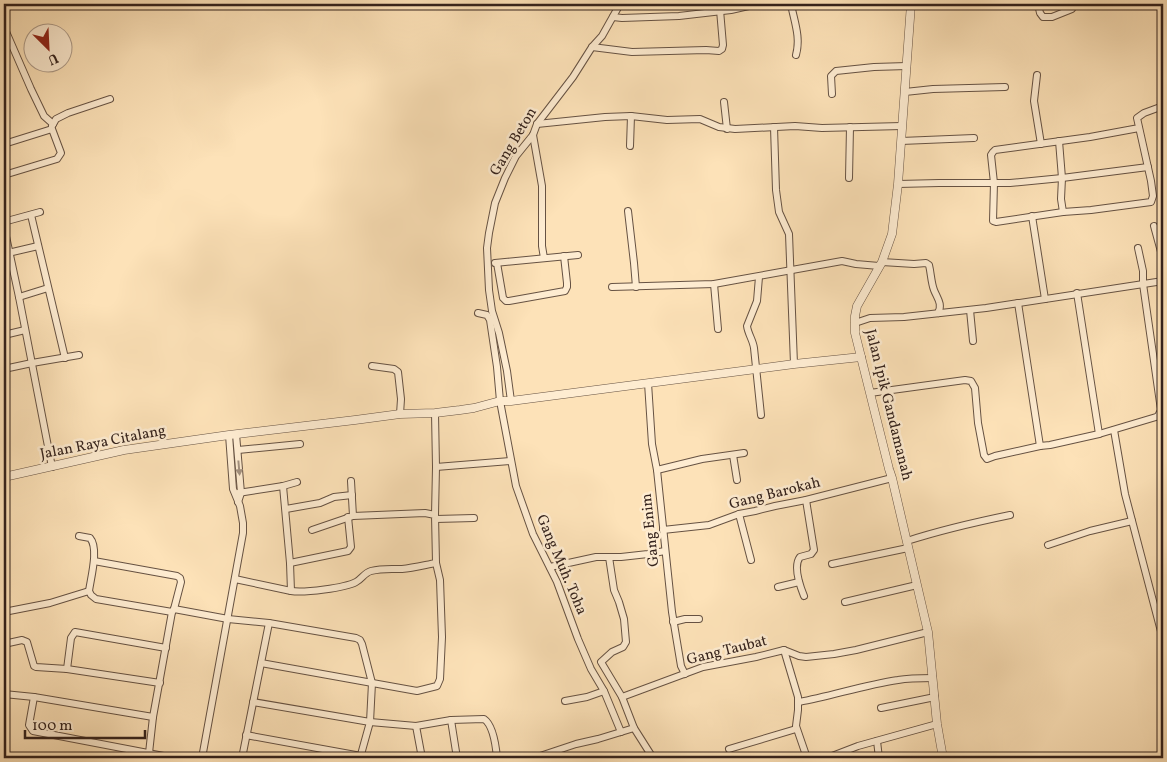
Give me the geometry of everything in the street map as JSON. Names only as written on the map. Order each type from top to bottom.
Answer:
[{"type":"street","name":"Gang Beton","points":[[511,401],[502,344],[492,311],[489,290],[487,248],[489,232],[500,190],[516,156],[533,135],[537,124],[573,77],[592,47],[602,36],[620,4]]},
{"type":"street","points":[[613,17],[679,16],[753,6],[785,4]]},
{"type":"street","points":[[791,4],[797,30],[796,55]]},
{"type":"street","name":"Jalan Ipik Gandamanah","points":[[911,4],[898,184],[892,234],[881,264],[857,306],[855,323],[856,339],[892,478],[928,632],[937,724],[943,758]]},
{"type":"street","points":[[1038,4],[1040,13],[1044,17],[1052,17],[1072,9],[1074,4]]},
{"type":"street","points":[[592,47],[632,52],[719,51],[724,45],[720,10]]},
{"type":"street","points":[[4,27],[44,116],[52,126],[60,153],[57,159],[4,175]]},
{"type":"street","points":[[832,94],[831,76],[836,71],[907,66]]},
{"type":"street","points":[[1037,76],[1034,101],[1041,144]]},
{"type":"street","points":[[905,92],[933,89],[1005,88]]},
{"type":"street","points":[[4,144],[52,126],[56,118],[110,99]]},
{"type":"street","points":[[724,102],[727,129]]},
{"type":"street","points":[[1139,128],[995,150],[991,155],[994,183],[993,221],[1151,202],[1153,196],[1137,118],[1163,106]]},
{"type":"street","points":[[630,146],[631,116]]},
{"type":"street","points":[[537,124],[631,116],[667,120],[700,119],[727,129],[795,126],[822,128],[902,126]]},
{"type":"street","points":[[774,127],[778,212],[789,234],[794,364]]},
{"type":"street","points":[[849,178],[850,127]]},
{"type":"street","points":[[533,135],[542,186],[542,246],[544,258]]},
{"type":"street","points":[[901,141],[974,138]]},
{"type":"street","points":[[1059,141],[1063,212]]},
{"type":"street","points":[[898,184],[939,182],[994,183],[1062,178],[1148,167]]},
{"type":"street","points":[[628,211],[636,287]]},
{"type":"street","points":[[40,212],[6,221],[4,227],[7,254],[19,297],[52,467]]},
{"type":"street","points":[[31,215],[64,358]]},
{"type":"street","points":[[1032,216],[1045,299]]},
{"type":"street","points":[[1154,226],[1163,259]]},
{"type":"street","points":[[7,254],[38,246]]},
{"type":"street","points":[[870,393],[968,380],[975,388],[978,423],[984,455],[988,459],[1099,434],[1162,415],[1143,284],[1143,272],[1138,248]]},
{"type":"street","points":[[488,264],[578,255]]},
{"type":"street","points":[[497,263],[503,298],[509,302],[565,291],[567,283],[564,256]]},
{"type":"street","points":[[612,287],[714,284],[842,261],[856,264],[926,263],[929,265],[934,289],[939,300],[938,313]]},
{"type":"street","points":[[760,277],[757,301],[747,330],[753,342],[761,415]]},
{"type":"street","points":[[855,323],[870,318],[904,317],[970,310],[1163,281]]},
{"type":"street","points":[[714,284],[718,329]]},
{"type":"street","points":[[19,297],[48,288]]},
{"type":"street","points":[[1077,293],[1099,434]]},
{"type":"street","points":[[1018,302],[1040,446]]},
{"type":"street","points":[[970,310],[973,341]]},
{"type":"street","name":"Gang Muh. Toha","points":[[478,313],[487,315],[490,320],[500,401],[511,461],[516,486],[526,516],[533,534],[553,567],[578,639],[591,669],[627,730]]},
{"type":"street","points":[[4,335],[25,330]]},
{"type":"street","points":[[4,369],[79,355]]},
{"type":"street","name":"Jalan Raya Citalang","points":[[4,477],[124,450],[207,438],[400,414],[435,413],[474,408],[500,401],[794,364],[861,358]]},
{"type":"street","points":[[372,366],[394,369],[398,372],[400,377],[400,414]]},
{"type":"street","name":"Gang Enim","points":[[648,383],[652,444],[657,470],[673,622],[681,666],[685,674]]},
{"type":"street","points":[[261,663],[417,691],[437,686],[440,679],[442,637],[440,580],[436,563],[435,413]]},
{"type":"street","points":[[1114,430],[1125,494],[1163,639]]},
{"type":"street","points":[[202,758],[243,534],[243,523],[238,502],[238,450],[229,435]]},
{"type":"street","points":[[229,435],[238,493]]},
{"type":"street","points":[[238,450],[300,444]]},
{"type":"street","points":[[657,470],[702,459],[744,453]]},
{"type":"street","points":[[733,455],[737,480]]},
{"type":"street","points":[[436,467],[511,461]]},
{"type":"street","name":"Gang Barokah","points":[[663,530],[709,526],[739,514],[806,500],[892,478]]},
{"type":"street","points":[[290,563],[348,551],[351,547],[351,481]]},
{"type":"street","points":[[238,493],[297,482]]},
{"type":"street","points":[[283,486],[291,591]]},
{"type":"street","points":[[286,509],[320,503],[334,497],[352,496]]},
{"type":"street","points":[[804,596],[799,582],[796,563],[797,559],[811,554],[814,550],[806,500]]},
{"type":"street","points":[[312,530],[351,516],[425,513],[436,517],[474,518]]},
{"type":"street","points":[[739,514],[751,560]]},
{"type":"street","points":[[832,564],[908,545],[926,535],[1010,515]]},
{"type":"street","points":[[1048,544],[1132,521]]},
{"type":"street","points":[[80,536],[90,538],[94,544],[94,561],[89,591],[96,598],[228,619],[269,623],[360,640],[372,683],[370,722],[360,757],[246,735]]},
{"type":"street","points":[[553,567],[596,556],[609,557],[665,551]]},
{"type":"street","points":[[609,557],[614,590],[624,619],[626,642],[623,647],[612,652],[601,662],[622,697],[627,730],[653,758]]},
{"type":"street","points":[[94,561],[180,578],[181,582],[173,610],[153,717],[148,755]]},
{"type":"street","points":[[235,579],[303,592],[349,585],[360,580],[367,572],[388,568],[402,569],[436,563]]},
{"type":"street","points":[[778,586],[799,582]]},
{"type":"street","points":[[845,602],[917,585]]},
{"type":"street","points":[[4,612],[50,603],[89,591]]},
{"type":"street","points":[[673,622],[698,619]]},
{"type":"street","points":[[242,758],[269,623]]},
{"type":"street","points":[[67,669],[71,638],[75,632],[166,648]]},
{"type":"street","name":"Gang Taubat","points":[[622,697],[704,667],[784,650],[806,657],[834,654],[928,632]]},
{"type":"street","points":[[4,644],[22,640],[27,642],[36,668],[67,669],[160,682]]},
{"type":"street","points":[[784,650],[799,702],[796,729],[807,758]]},
{"type":"street","points":[[799,702],[898,680],[933,678]]},
{"type":"street","points":[[565,701],[587,697],[604,691]]},
{"type":"street","points":[[4,694],[34,697],[153,717]]},
{"type":"street","points":[[34,697],[30,725],[33,731],[148,755],[174,758]]},
{"type":"street","points":[[881,708],[935,697]]},
{"type":"street","points":[[252,702],[370,722],[416,726],[451,720],[480,718],[486,720],[494,740],[498,758]]},
{"type":"street","points":[[451,720],[457,758]]},
{"type":"street","points":[[828,758],[841,752],[937,724]]},
{"type":"street","points":[[416,726],[422,758]]},
{"type":"street","points":[[729,749],[796,729]]},
{"type":"street","points":[[534,758],[627,730]]},
{"type":"street","points":[[877,741],[879,758]]}]
